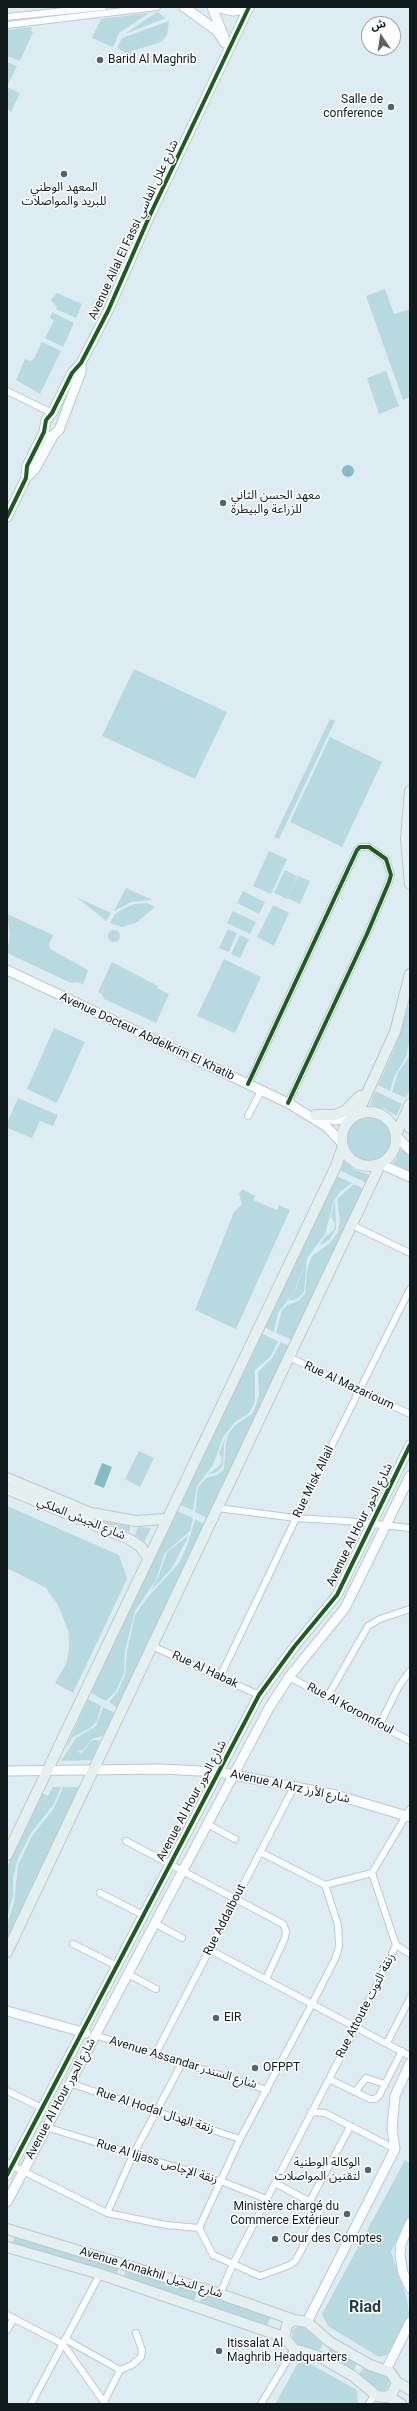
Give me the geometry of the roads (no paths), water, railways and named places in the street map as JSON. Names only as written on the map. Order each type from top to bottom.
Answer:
[{"type":"main road","points":[[410,791],[406,839],[410,884]]},
{"type":"main road","points":[[7,1855],[336,1166],[342,1145],[345,1126],[353,1117],[370,1087],[395,1032],[410,974]]},
{"type":"main road","points":[[312,1115],[335,1115],[345,1111],[370,1087]]},
{"type":"main road","points":[[342,1145],[346,1155],[358,1164],[365,1166],[380,1164],[391,1156],[396,1136],[409,1106]]},
{"type":"main road","points":[[409,1106],[410,1128]]},
{"type":"main road","points":[[353,1117],[367,1112],[380,1114],[391,1123],[396,1136]]},
{"type":"main road","points":[[7,1952],[380,1164]]},
{"type":"main road","name":"شارع الجيش الملكي","points":[[7,1478],[91,1513],[136,1521],[166,1520]]},
{"type":"main road","name":"شارع الجيش الملكي","points":[[7,1489],[129,1539],[141,1547],[148,1558]]},
{"type":"main road","name":"Avenue Annakhil شارع النخيل","points":[[7,2229],[220,2294],[294,2320],[307,2322]]},
{"type":"main road","name":"Avenue Annakhil شارع النخيل","points":[[7,2247],[100,2274],[284,2336]]},
{"type":"main road","points":[[294,2320],[287,2325],[284,2336],[294,2349],[320,2357],[353,2376],[374,2394],[381,2397],[389,2397],[401,2404]]},
{"type":"main road","points":[[307,2322],[330,2342],[370,2365],[386,2370],[392,2374],[396,2382],[395,2390],[389,2397]]},
{"type":"main road","points":[[396,2382],[410,2390]]},
{"type":"street","points":[[7,17],[103,7]]},
{"type":"street","points":[[7,25],[157,7]]},
{"type":"street","points":[[184,7],[216,30],[225,43]]},
{"type":"street","name":"Avenue Allal El Fassi شارع علال الفاسي","points":[[212,7],[220,22],[225,43],[226,58]]},
{"type":"street","points":[[215,7],[233,11],[249,8]]},
{"type":"street","name":"Avenue Allal El Fassi شارع علال الفاسي","points":[[52,413],[72,373],[81,363],[108,311],[150,215],[249,8]]},
{"type":"street","points":[[30,15],[31,23]]},
{"type":"street","name":"Avenue Allal El Fassi شارع علال الفاسي","points":[[62,417],[81,372],[81,363]]},
{"type":"street","points":[[7,391],[52,413],[57,412],[62,417],[59,430],[53,436],[35,469],[26,478],[7,518]]},
{"type":"street","points":[[26,478],[27,466],[44,432],[46,420],[52,413]]},
{"type":"street","points":[[44,432],[48,436],[53,436]]},
{"type":"street","points":[[248,1084],[356,850],[360,847],[369,848],[386,859],[390,875],[389,882],[367,934],[288,1103]]},
{"type":"street","name":"Avenue Docteur Abdelkrim El Khatib","points":[[7,970],[312,1115]]},
{"type":"street","points":[[248,1116],[262,1091]]},
{"type":"street","points":[[312,1115],[335,1120],[353,1117]]},
{"type":"street","points":[[312,1115],[332,1131],[342,1145]]},
{"type":"street","points":[[396,1136],[410,1150]]},
{"type":"street","points":[[380,1164],[410,1177]]},
{"type":"street","points":[[352,1225],[410,1253]]},
{"type":"street","name":"Rue Misk Allail","points":[[220,1677],[296,1518],[410,1289]]},
{"type":"street","name":"Rue Al Mazarioum","points":[[289,1357],[410,1414]]},
{"type":"street","name":"Avenue Al Hour شارع الحور","points":[[7,2175],[10,2164],[42,2108],[259,1695],[290,1652],[337,1595],[410,1445]]},
{"type":"street","name":"Avenue Al Hour شارع الحور","points":[[7,2202],[269,1708],[289,1677],[345,1608],[385,1524],[410,1476]]},
{"type":"street","points":[[217,1508],[296,1518],[385,1524],[410,1528]]},
{"type":"street","points":[[328,1696],[368,1626],[380,1619],[410,1609]]},
{"type":"street","name":"Rue Al Habak","points":[[152,1646],[259,1695]]},
{"type":"street","points":[[380,1724],[399,1686],[410,1671]]},
{"type":"street","name":"Rue Al Koronnfoul","points":[[289,1677],[328,1696],[410,1741]]},
{"type":"street","name":"Avenue Al Arz شارع الأرز","points":[[7,1771],[94,1770],[219,1772],[295,1785],[409,1814]]},
{"type":"street","name":"Rue Addalbout","points":[[155,2054],[295,1785]]},
{"type":"street","points":[[260,1852],[325,1885],[372,1874],[409,1814]]},
{"type":"street","points":[[207,1824],[235,1839]]},
{"type":"street","points":[[126,1841],[237,1898],[285,1927],[285,1938],[266,1980]]},
{"type":"street","name":"Rue Attoute زنقة التوت","points":[[220,2294],[233,2264],[356,2027],[396,1945],[372,1874]]},
{"type":"street","points":[[275,2183],[318,2206],[320,2215],[301,2253],[290,2265],[260,2276],[210,2252],[199,2228],[240,2139],[336,1957],[339,1946],[338,1925],[325,1885]]},
{"type":"street","points":[[100,1893],[143,1915]]},
{"type":"street","points":[[154,1923],[182,1938]]},
{"type":"street","points":[[72,1944],[117,1966]]},
{"type":"street","points":[[396,1945],[410,1954]]},
{"type":"street","points":[[210,1950],[410,2056]]},
{"type":"street","points":[[128,1974],[156,1989]]},
{"type":"street","points":[[387,2043],[407,2012],[410,1998]]},
{"type":"street","name":"Avenue Assandar شارع السندر","points":[[7,2011],[95,2035],[267,2090]]},
{"type":"street","points":[[329,2079],[370,2099],[375,2099],[379,2096],[402,2051]]},
{"type":"street","points":[[107,2213],[133,2155],[182,2063]]},
{"type":"street","points":[[307,2322],[395,2149],[392,2129],[395,2096],[410,2063]]},
{"type":"street","points":[[355,2092],[366,2078],[385,2084]]},
{"type":"street","name":"Rue Al Hodal زنقة الهدال","points":[[69,2083],[240,2139]]},
{"type":"street","points":[[7,2091],[42,2108]]},
{"type":"street","points":[[311,2112],[322,2112],[395,2149]]},
{"type":"street","name":"Rue Al Ijjass زنقة الإجاص","points":[[46,2127],[221,2181],[266,2199]]},
{"type":"street","points":[[310,2201],[350,2127]]},
{"type":"street","points":[[10,2164],[107,2213],[166,2225],[199,2228]]},
{"type":"street","points":[[410,2222],[402,2239],[400,2255],[403,2272],[410,2288]]},
{"type":"street","points":[[31,2404],[100,2274]]},
{"type":"street","points":[[7,2315],[120,2370]]},
{"type":"street","points":[[7,2330],[14,2318]]},
{"type":"street","points":[[386,2370],[410,2322]]},
{"type":"street","points":[[104,2403],[120,2370],[132,2365],[141,2357],[142,2350],[136,2333]]},
{"type":"street","points":[[64,2342],[104,2403]]},
{"type":"street","points":[[261,2404],[294,2349]]},
{"type":"street","points":[[369,2404],[374,2394]]},
{"type":"place","name":"Barid Al Maghrib","points":[[100,60]]},
{"type":"place","name":"Salle de conference","points":[[391,107]]},
{"type":"place","name":"المعهد الوطني للبريد والمواصلات","points":[[64,174]]},
{"type":"place","name":"معهد الحسن الثاني للزراعة والبيطرة","points":[[223,503]]},
{"type":"place","name":"EIR","points":[[216,2018]]},
{"type":"place","name":"OFPPT","points":[[255,2068]]},
{"type":"place","name":"الوكالة الوطنية لتقنين المواصلات","points":[[368,2170]]},
{"type":"place","name":"Ministère chargé du Commerce Extérieur","points":[[347,2214]]},
{"type":"place","name":"Cour des Comptes","points":[[275,2239]]},
{"type":"place","name":"Itissalat Al Maghrib Headquarters","points":[[219,2351]]},
{"type":"district","name":"Riad","points":[[365,2308]]}]
